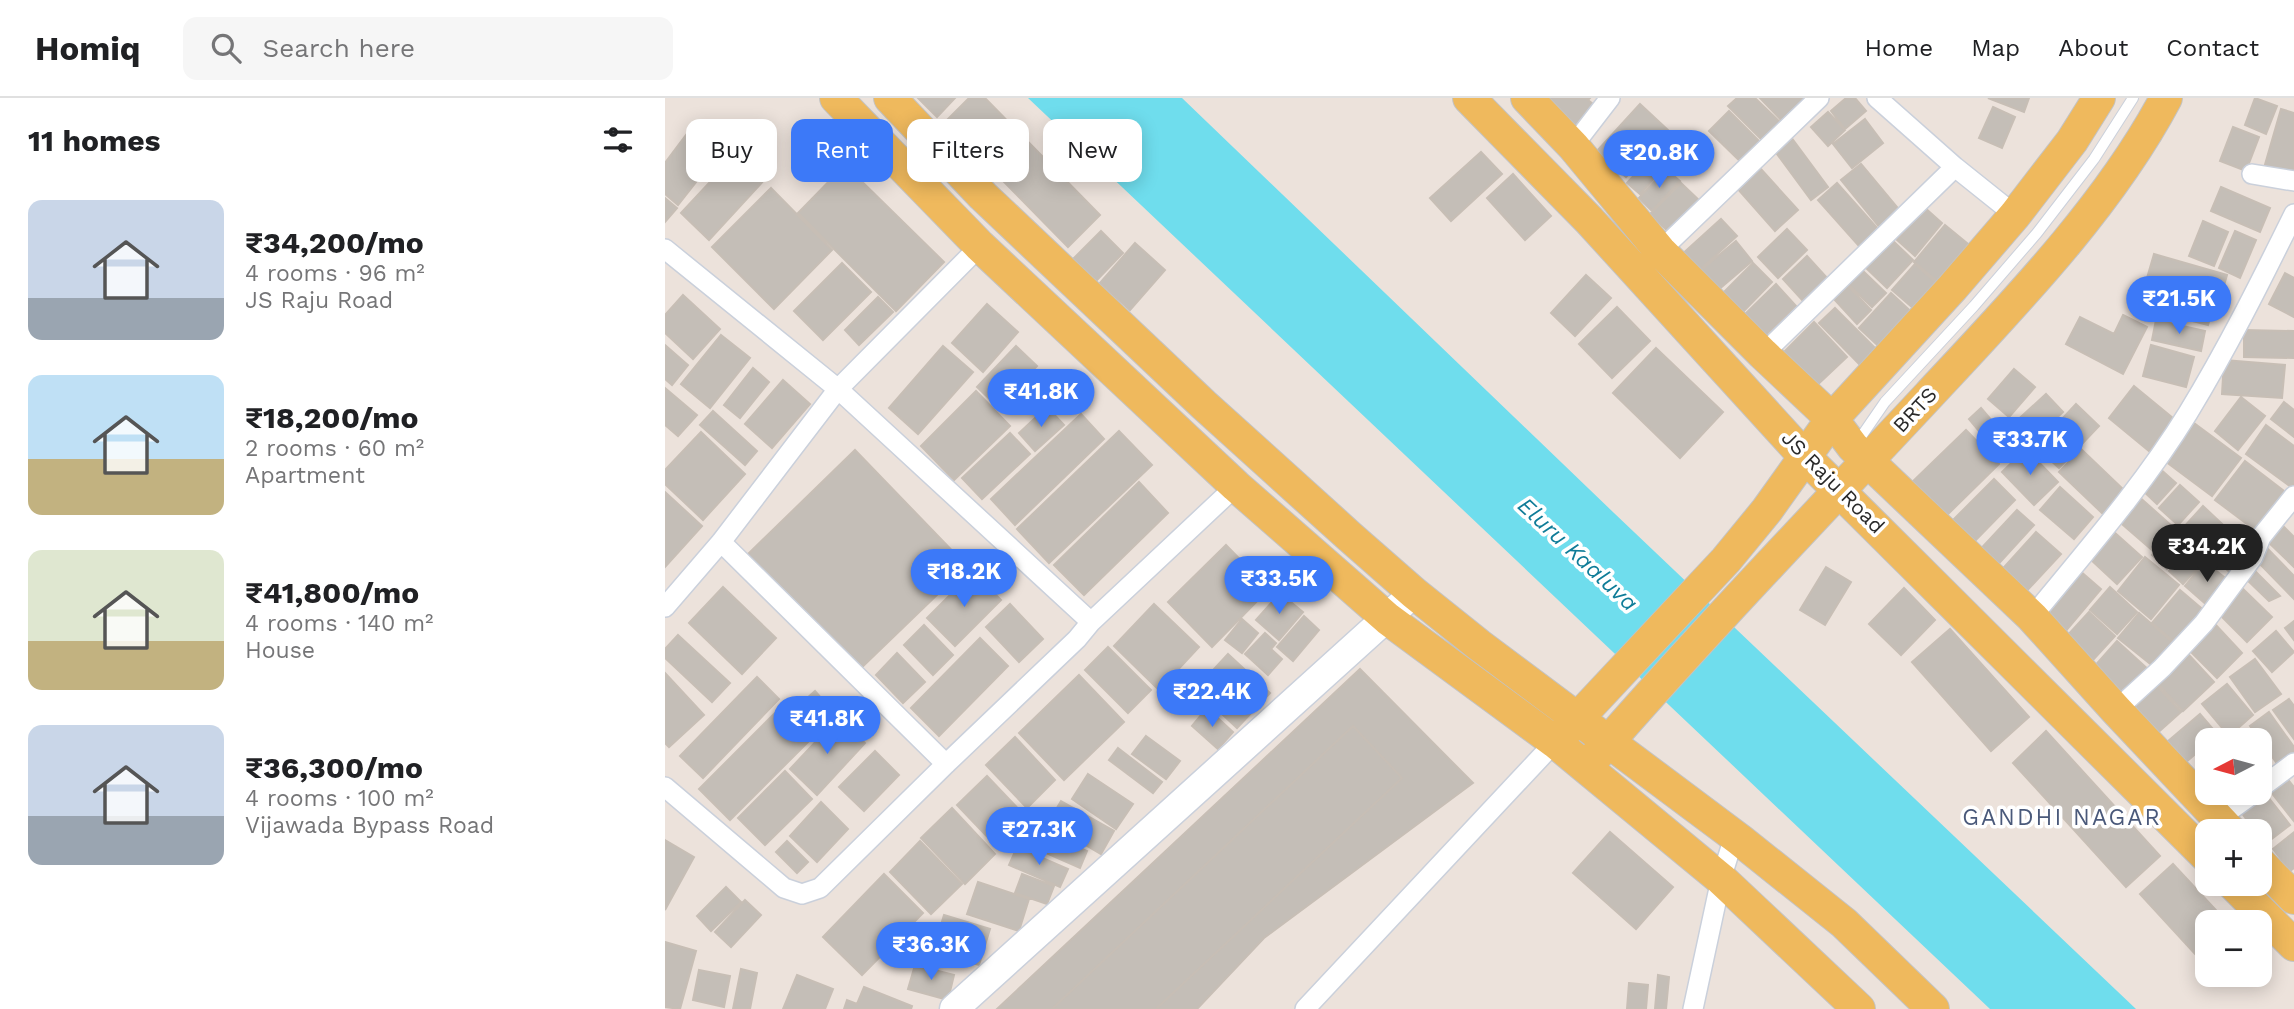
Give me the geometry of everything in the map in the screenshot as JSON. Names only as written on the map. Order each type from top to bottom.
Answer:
[{"type":"main road","points":[[836,98],[980,246],[1236,486],[1388,619],[1555,742],[1721,879],[1859,1009]]},
{"type":"main road","points":[[890,98],[983,196],[1204,405],[1349,537],[1414,593],[1845,923],[1933,1009]]},
{"type":"main road","name":"JS Raju Road","points":[[1469,98],[1589,220],[1805,457],[2195,845]]},
{"type":"main road","name":"JS Raju Road","points":[[1527,98],[1573,146],[1660,251],[1832,419],[1861,454],[2032,617],[2218,819]]},
{"type":"main road","points":[[1555,742],[1726,560],[1767,510],[1832,419],[1954,287],[2015,215],[2072,141],[2099,98]]},
{"type":"main road","name":"BRTS","points":[[1586,767],[1840,490],[1861,454],[1995,324],[2059,251],[2116,177],[2166,98]]},
{"type":"main road","points":[[954,1009],[1414,593]]},
{"type":"main road","points":[[2272,875],[2294,898]]},
{"type":"main road","points":[[2245,896],[2294,945]]},
{"type":"street","points":[[1573,146],[1610,98]]},
{"type":"street","points":[[1660,251],[1819,98]]},
{"type":"street","points":[[1877,98],[1955,167],[2015,215]]},
{"type":"street","points":[[1763,354],[1955,167]]},
{"type":"street","points":[[2252,174],[2294,181]]},
{"type":"street","points":[[2032,617],[2131,495],[2188,413],[2294,214]]},
{"type":"street","points":[[665,607],[721,542],[838,389],[980,246]]},
{"type":"street","points":[[665,249],[838,389],[1091,622]]},
{"type":"street","points":[[665,787],[785,888],[802,894],[820,888],[1077,639],[1091,622],[1236,486]]},
{"type":"street","points":[[2116,710],[2162,668],[2204,623],[2253,557],[2261,537],[2294,495]]},
{"type":"street","points":[[721,542],[946,764]]},
{"type":"street","points":[[1305,1009],[1555,742]]},
{"type":"street","points":[[2272,780],[2294,764]]},
{"type":"street","points":[[2230,819],[2243,805]]},
{"type":"street","points":[[1693,1009],[1721,879],[1734,837]]},
{"type":"lane","points":[[1861,454],[1885,402],[1975,306],[2037,233],[2094,159],[2133,98]]},
{"type":"water","name":"Eluru Kaaluva","points":[[1028,98],[1182,98],[2136,1009],[1990,1009],[1117,182],[1142,182],[1142,119],[1050,119]]},
{"type":"building","points":[[918,98],[955,98],[937,117]]},
{"type":"building","points":[[969,98],[985,98],[1006,119],[948,119]]},
{"type":"building","points":[[1543,98],[1590,98],[1588,100],[1598,108],[1579,130]]},
{"type":"building","points":[[1737,98],[1755,98],[1784,126],[1766,144],[1728,106]]},
{"type":"building","points":[[1760,98],[1804,98],[1807,101],[1784,123]]},
{"type":"building","points":[[1846,98],[1855,98],[1866,111],[1845,129],[1831,111]]},
{"type":"building","points":[[1988,98],[2029,98],[2024,112]]},
{"type":"building","points":[[2255,98],[2277,106],[2266,134],[2245,125]]},
{"type":"building","points":[[1640,104],[1668,130],[1626,177],[1597,151]]},
{"type":"building","points":[[1993,107],[2015,117],[2002,148],[1979,138]]},
{"type":"building","points":[[2281,109],[2294,113],[2294,176],[2264,168]]},
{"type":"building","points":[[1729,111],[1764,146],[1744,165],[1709,131]]},
{"type":"building","points":[[1828,112],[1845,130],[1828,146],[1811,127]]},
{"type":"building","points":[[1865,119],[1883,143],[1852,168],[1833,144]]},
{"type":"building","points":[[2233,127],[2259,137],[2246,171],[2220,161]]},
{"type":"building","points":[[686,135],[686,182],[696,182],[678,205],[665,194],[665,163]]},
{"type":"building","points":[[1791,137],[1828,187],[1811,200],[1774,150]]},
{"type":"building","points":[[1029,143],[1043,157],[1043,182],[1068,182],[1100,215],[1068,247],[1004,182],[1029,182]]},
{"type":"building","points":[[1481,152],[1502,174],[1451,221],[1430,198]]},
{"type":"building","points":[[1653,155],[1665,166],[1640,194],[1627,183]]},
{"type":"building","points":[[1861,164],[1901,212],[1881,229],[1841,180]]},
{"type":"building","points":[[1760,168],[1798,210],[1775,231],[1737,188]]},
{"type":"building","points":[[1666,169],[1680,181],[1652,211],[1639,198]]},
{"type":"building","points":[[1513,174],[1551,216],[1525,240],[1487,198]]},
{"type":"building","points":[[710,182],[762,182],[709,240],[681,213]]},
{"type":"building","points":[[828,182],[862,182],[944,262],[896,311],[798,213]]},
{"type":"building","points":[[1681,183],[1702,203],[1672,235],[1650,214]]},
{"type":"building","points":[[1837,183],[1878,229],[1859,246],[1818,200]]},
{"type":"building","points":[[2221,187],[2270,208],[2260,232],[2211,211]]},
{"type":"building","points":[[771,188],[832,250],[774,309],[712,247]]},
{"type":"building","points":[[665,198],[677,208],[665,222]]},
{"type":"building","points":[[1924,207],[1942,223],[1915,256],[1897,240]]},
{"type":"building","points":[[1721,219],[1737,236],[1694,275],[1679,257]]},
{"type":"building","points":[[2203,221],[2228,232],[2214,266],[2189,256]]},
{"type":"building","points":[[1945,225],[1968,244],[1937,281],[1914,262]]},
{"type":"building","points":[[1787,229],[1807,250],[1778,278],[1758,257]]},
{"type":"building","points":[[1101,231],[1123,253],[1095,282],[1072,260]]},
{"type":"building","points":[[2235,231],[2256,240],[2240,278],[2219,268]]},
{"type":"building","points":[[1891,239],[1913,260],[1887,288],[1865,267]]},
{"type":"building","points":[[1736,241],[1752,261],[1711,296],[1694,276]]},
{"type":"building","points":[[1135,243],[1165,270],[1130,310],[1100,283]]},
{"type":"building","points":[[2154,254],[2227,275],[2220,300],[2147,278]]},
{"type":"building","points":[[1807,256],[1828,279],[1804,302],[1783,279]]},
{"type":"building","points":[[842,263],[871,292],[823,340],[794,311]]},
{"type":"building","points":[[1753,263],[1772,282],[1740,315],[1721,295]]},
{"type":"building","points":[[1915,264],[1942,288],[1920,314],[1892,290]]},
{"type":"building","points":[[1862,270],[1886,293],[1872,307],[1848,284]]},
{"type":"building","points":[[2285,273],[2294,278],[2294,317],[2269,304]]},
{"type":"building","points":[[1586,275],[1611,298],[1575,336],[1551,313]]},
{"type":"building","points":[[1776,284],[1796,306],[1762,339],[1741,318]]},
{"type":"building","points":[[1848,286],[1871,310],[1857,324],[1834,299]]},
{"type":"building","points":[[2147,287],[2214,304],[2208,325],[2142,308]]},
{"type":"building","points":[[1891,293],[1918,318],[1886,353],[1859,328]]},
{"type":"building","points":[[683,295],[720,329],[693,359],[665,333],[665,315]]},
{"type":"building","points":[[878,297],[893,312],[859,345],[845,330]]},
{"type":"building","points":[[987,304],[1018,332],[983,372],[952,343]]},
{"type":"building","points":[[1617,307],[1650,341],[1612,378],[1579,344]]},
{"type":"building","points":[[1835,308],[1879,352],[1863,368],[1819,323]]},
{"type":"building","points":[[2123,315],[2147,327],[2123,374],[2066,344],[2080,317],[2114,334]]},
{"type":"building","points":[[2156,320],[2205,331],[2201,351],[2152,340]]},
{"type":"building","points":[[1814,322],[1847,357],[1814,388],[1782,354]]},
{"type":"building","points":[[2244,330],[2294,331],[2294,358],[2244,357]]},
{"type":"building","points":[[721,335],[750,358],[710,408],[681,384]]},
{"type":"building","points":[[665,345],[688,365],[672,385],[665,379]]},
{"type":"building","points":[[2151,345],[2194,357],[2186,387],[2143,376]]},
{"type":"building","points":[[943,346],[973,372],[918,434],[889,408]]},
{"type":"building","points":[[1016,346],[1037,366],[998,407],[977,387]]},
{"type":"building","points":[[1656,348],[1723,412],[1680,458],[1613,393]]},
{"type":"building","points":[[2224,360],[2285,365],[2282,398],[2222,394]]},
{"type":"building","points":[[753,368],[769,382],[740,418],[724,405]]},
{"type":"building","points":[[2014,369],[2035,387],[2009,417],[1988,399]]},
{"type":"building","points":[[783,380],[810,404],[772,448],[745,424]]},
{"type":"building","points":[[2134,386],[2174,419],[2149,451],[2109,418]]},
{"type":"building","points":[[665,388],[697,415],[678,436],[665,425]]},
{"type":"building","points":[[976,391],[1010,426],[954,480],[921,446]]},
{"type":"building","points":[[2046,394],[2063,412],[2029,444],[2012,425]]},
{"type":"building","points":[[2241,397],[2265,416],[2238,450],[2215,431]]},
{"type":"building","points":[[2284,402],[2294,410],[2294,437],[2271,419]]},
{"type":"building","points":[[2076,404],[2099,426],[2059,468],[2036,447]]},
{"type":"building","points":[[1047,407],[1064,425],[1035,451],[1019,433]]},
{"type":"building","points":[[1981,408],[2016,449],[2003,460],[1969,419]]},
{"type":"building","points":[[713,411],[757,451],[745,465],[700,425]]},
{"type":"building","points":[[1081,414],[1104,439],[1015,525],[991,499]]},
{"type":"building","points":[[2194,423],[2241,458],[2212,496],[2165,461]]},
{"type":"building","points":[[2266,425],[2294,446],[2294,483],[2291,487],[2246,454]]},
{"type":"building","points":[[1966,430],[1999,464],[1942,520],[1908,486]]},
{"type":"building","points":[[1119,431],[1152,465],[1049,563],[1017,529]]},
{"type":"building","points":[[701,432],[745,474],[703,520],[665,484],[665,470]]},
{"type":"building","points":[[1010,433],[1030,454],[982,499],[962,478]]},
{"type":"building","points":[[2026,449],[2058,482],[2034,505],[2002,472]]},
{"type":"building","points":[[2081,449],[2125,491],[2103,514],[2059,472]]},
{"type":"building","points":[[855,450],[967,566],[858,671],[747,555]]},
{"type":"building","points":[[2245,461],[2288,494],[2259,533],[2215,500]]},
{"type":"building","points":[[2158,467],[2176,483],[2157,504],[2139,487]]},
{"type":"building","points":[[1994,479],[2015,500],[1967,549],[1945,528]]},
{"type":"building","points":[[1139,482],[1168,513],[1084,595],[1054,565]]},
{"type":"building","points":[[2180,485],[2199,502],[2178,525],[2159,508]]},
{"type":"building","points":[[2060,487],[2093,517],[2074,539],[2040,510]]},
{"type":"building","points":[[665,492],[702,526],[665,567]]},
{"type":"building","points":[[2137,495],[2172,526],[2152,550],[2116,519]]},
{"type":"building","points":[[2203,506],[2235,536],[2214,560],[2182,529]]},
{"type":"building","points":[[2017,510],[2034,525],[1992,571],[1975,555]]},
{"type":"building","points":[[2282,525],[2294,537],[2294,567],[2267,541]]},
{"type":"building","points":[[2174,530],[2190,545],[2167,569],[2152,555]]},
{"type":"building","points":[[2036,532],[2061,554],[2021,597],[1997,575]]},
{"type":"building","points":[[2114,532],[2142,557],[2117,584],[2090,559]]},
{"type":"building","points":[[2237,541],[2250,551],[2233,575],[2218,562]]},
{"type":"building","points":[[1226,545],[1269,589],[1212,647],[1168,602]]},
{"type":"building","points":[[2266,547],[2294,576],[2294,599],[2255,559]]},
{"type":"building","points":[[2190,548],[2204,561],[2183,584],[2169,571]]},
{"type":"building","points":[[2145,557],[2179,585],[2151,619],[2118,591]]},
{"type":"building","points":[[2205,562],[2229,581],[2208,606],[2185,586]]},
{"type":"building","points":[[1826,567],[1851,582],[1825,625],[1800,610]]},
{"type":"building","points":[[2253,569],[2280,596],[2269,601],[2245,578]]},
{"type":"building","points":[[2079,570],[2101,589],[2064,633],[2042,614]]},
{"type":"building","points":[[973,572],[1001,600],[955,646],[927,618]]},
{"type":"building","points":[[723,587],[776,638],[742,674],[689,623]]},
{"type":"building","points":[[2110,587],[2137,612],[2117,634],[2090,610]]},
{"type":"building","points":[[2241,587],[2272,617],[2247,642],[2217,612]]},
{"type":"building","points":[[1904,588],[1935,620],[1901,655],[1869,624]]},
{"type":"building","points":[[2180,590],[2206,612],[2178,645],[2152,623]]},
{"type":"building","points":[[1280,593],[1303,612],[1279,640],[1256,620]]},
{"type":"building","points":[[1010,604],[1043,639],[1019,662],[986,627]]},
{"type":"building","points":[[1154,604],[1199,647],[1159,690],[1114,646]]},
{"type":"building","points":[[2089,612],[2115,636],[2092,661],[2066,637]]},
{"type":"building","points":[[2139,613],[2177,646],[2154,667],[2118,638]]},
{"type":"building","points":[[1304,616],[1319,630],[1293,661],[1277,647]]},
{"type":"building","points":[[1242,619],[1258,633],[1242,653],[1225,640]]},
{"type":"building","points":[[2294,621],[2294,640],[2285,628]]},
{"type":"building","points":[[2214,623],[2242,653],[2217,678],[2188,649]]},
{"type":"building","points":[[924,625],[953,655],[933,675],[904,645]]},
{"type":"building","points":[[1950,629],[2029,717],[1991,751],[1912,662]]},
{"type":"building","points":[[2276,631],[2294,652],[2272,672],[2253,651]]},
{"type":"building","points":[[1265,633],[1276,643],[1271,649],[1282,659],[1268,675],[1245,654]]},
{"type":"building","points":[[678,635],[730,683],[712,702],[665,658],[665,649]]},
{"type":"building","points":[[980,638],[1008,666],[939,736],[911,708]]},
{"type":"building","points":[[2117,641],[2150,671],[2126,697],[2093,668]]},
{"type":"building","points":[[1108,647],[1151,690],[1128,713],[1085,670]]},
{"type":"building","points":[[897,653],[925,682],[903,703],[876,675]]},
{"type":"building","points":[[1228,654],[1270,693],[1237,728],[1207,700],[1214,692],[1203,681]]},
{"type":"building","points":[[2189,655],[2214,682],[2183,711],[2158,684]]},
{"type":"building","points":[[2255,659],[2281,694],[2255,712],[2230,677]]},
{"type":"building","points":[[1360,669],[1473,783],[1264,938],[1197,1009],[997,1009]]},
{"type":"building","points":[[665,673],[704,715],[669,747],[665,743]]},
{"type":"building","points":[[1079,675],[1124,722],[1064,780],[1019,733]]},
{"type":"building","points":[[757,677],[779,699],[703,778],[680,756]]},
{"type":"building","points":[[1178,681],[1186,688],[1170,708],[1162,701]]},
{"type":"building","points":[[2227,684],[2253,715],[2238,728],[2222,728],[2202,704]]},
{"type":"building","points":[[2157,686],[2181,712],[2154,736],[2131,709]]},
{"type":"building","points":[[815,691],[834,713],[815,730],[795,709]]},
{"type":"building","points":[[2289,699],[2294,706],[2294,739],[2273,710]]},
{"type":"building","points":[[782,706],[813,737],[730,820],[699,789]]},
{"type":"building","points":[[1207,708],[1233,732],[1218,749],[1192,726]]},
{"type":"building","points":[[2269,712],[2294,747],[2294,754],[2278,765],[2272,757],[2272,728],[2250,726]]},
{"type":"building","points":[[2200,714],[2212,728],[2195,728],[2195,754],[2186,762],[2168,741]]},
{"type":"building","points":[[838,718],[865,743],[817,795],[790,769]]},
{"type":"building","points":[[1353,726],[1402,778],[1156,1009],[1052,1009]]},
{"type":"building","points":[[2046,731],[2160,856],[2126,887],[2013,763]]},
{"type":"building","points":[[1146,736],[1180,761],[1166,779],[1132,754]]},
{"type":"building","points":[[1015,737],[1055,780],[1027,808],[986,765]]},
{"type":"building","points":[[1118,748],[1162,782],[1153,793],[1109,760]]},
{"type":"building","points":[[875,751],[899,775],[864,811],[839,787]]},
{"type":"building","points":[[785,771],[812,799],[765,845],[738,818]]},
{"type":"building","points":[[1088,774],[1133,804],[1116,829],[1072,799]]},
{"type":"building","points":[[987,776],[1029,820],[999,849],[957,805]]},
{"type":"building","points":[[2286,777],[2294,787],[2293,820],[2272,794],[2272,789]]},
{"type":"building","points":[[1061,801],[1114,831],[1101,854],[1048,823]]},
{"type":"building","points":[[821,802],[848,829],[817,862],[790,836]]},
{"type":"building","points":[[2272,802],[2290,825],[2272,839],[2272,819],[2246,819],[2241,812],[2250,805],[2272,805]]},
{"type":"building","points":[[2214,805],[2229,805],[2220,814]]},
{"type":"building","points":[[952,808],[995,854],[965,884],[921,838]]},
{"type":"building","points":[[1037,829],[1087,851],[1080,868],[1030,846]]},
{"type":"building","points":[[1610,832],[1673,887],[1636,929],[1573,873]]},
{"type":"building","points":[[2293,833],[2294,868],[2290,871],[2273,849]]},
{"type":"building","points":[[665,840],[694,857],[665,910]]},
{"type":"building","points":[[787,841],[808,862],[797,873],[776,852]]},
{"type":"building","points":[[920,841],[962,884],[931,914],[890,872]]},
{"type":"building","points":[[1017,847],[1068,869],[1060,887],[1009,865]]},
{"type":"building","points":[[2173,864],[2195,888],[2195,896],[2203,896],[2216,910],[2195,910],[2195,954],[2140,894]]},
{"type":"building","points":[[884,874],[923,913],[862,975],[823,937]]},
{"type":"building","points":[[1022,874],[1054,886],[1047,904],[1015,893]]},
{"type":"building","points":[[978,882],[1029,899],[1019,931],[967,914]]},
{"type":"building","points":[[726,887],[741,902],[711,931],[697,916]]},
{"type":"building","points":[[745,900],[761,915],[731,947],[715,932]]},
{"type":"building","points":[[944,915],[990,929],[979,965],[933,951]]},
{"type":"building","points":[[665,942],[696,951],[680,1009],[665,1007]]},
{"type":"building","points":[[915,965],[954,975],[948,1000],[908,989]]},
{"type":"building","points":[[741,969],[757,973],[750,1009],[733,1009]]},
{"type":"building","points":[[699,970],[730,976],[724,1007],[693,1000]]},
{"type":"building","points":[[797,975],[833,989],[825,1009],[783,1009]]},
{"type":"building","points":[[1658,975],[1669,977],[1666,1009],[1655,1009]]},
{"type":"building","points":[[1629,983],[1648,985],[1646,1009],[1627,1009]]},
{"type":"building","points":[[864,987],[912,1006],[911,1009],[844,1009],[847,1000],[857,1004]]},
{"type":"district","name":"GANDHI NAGAR","points":[[2062,817]]}]
